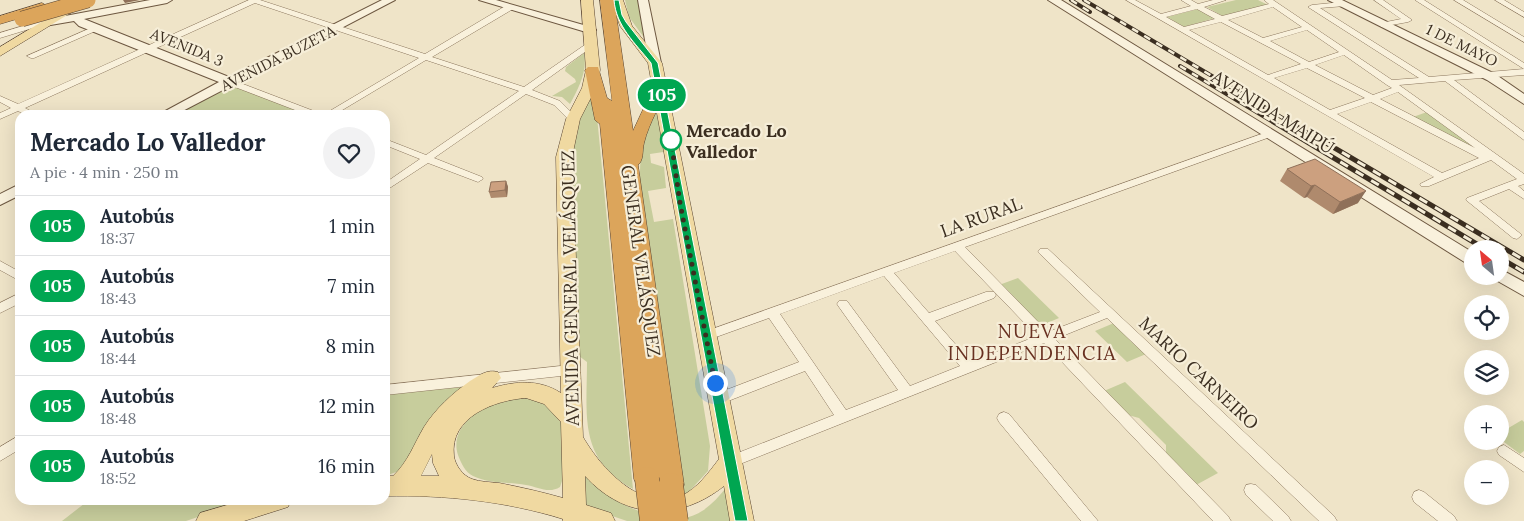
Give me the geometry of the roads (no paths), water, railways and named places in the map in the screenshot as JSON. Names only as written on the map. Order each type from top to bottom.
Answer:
[{"type":"highway","points":[[0,14],[68,0]]},
{"type":"highway","name":"GENERAL VELÁSQUEZ","points":[[595,0],[612,149],[659,482],[676,521]]},
{"type":"highway","name":"GENERAL VELÁSQUEZ","points":[[607,0],[630,176],[659,482],[652,521]]},
{"type":"highway","points":[[0,25],[28,22],[86,1]]},
{"type":"highway","points":[[0,20],[37,5]]},
{"type":"highway","points":[[618,7],[636,142]]},
{"type":"highway","points":[[593,70],[612,149]]},
{"type":"highway","points":[[630,176],[636,142],[655,100],[659,83]]},
{"type":"main road","points":[[0,44],[28,22],[48,22],[167,0]]},
{"type":"main road","name":"AVENIDA BUZETA","points":[[175,110],[390,0]]},
{"type":"main road","points":[[484,0],[590,30]]},
{"type":"main road","name":"AVENIDA GENERAL VELÁSQUEZ","points":[[574,516],[564,157],[573,119],[589,88],[593,70],[587,0]]},
{"type":"main road","points":[[643,0],[705,336],[742,521]]},
{"type":"main road","name":"AVENIDA MAIPÚ","points":[[1053,0],[1464,253]]},
{"type":"main road","points":[[86,1],[85,8],[88,11],[99,13]]},
{"type":"main road","points":[[77,17],[86,1]]},
{"type":"main road","points":[[0,52],[86,1]]},
{"type":"main road","name":"1 DE MAYO","points":[[1337,2],[1486,75],[1524,100]]},
{"type":"main road","points":[[618,7],[655,63]]},
{"type":"main road","points":[[92,27],[89,18],[99,13]]},
{"type":"main road","name":"AVENIDA 3","points":[[77,17],[80,22],[230,82]]},
{"type":"main road","points":[[0,200],[15,192]]},
{"type":"main road","points":[[1509,281],[1524,290]]},
{"type":"main road","points":[[392,486],[410,474],[431,436],[450,410],[463,397],[492,378]]},
{"type":"main road","points":[[467,489],[448,471],[444,462],[443,451],[449,430],[459,416],[474,404],[502,391],[529,390],[542,393],[557,402],[573,430],[589,468],[603,483],[618,494],[653,508],[674,509],[694,500],[707,490],[730,462]]},
{"type":"main road","points":[[392,486],[467,489],[516,495],[574,516],[603,521]]},
{"type":"main road","points":[[208,521],[263,505]]},
{"type":"street","points":[[0,116],[255,0],[525,91],[557,103],[573,119]]},
{"type":"street","points":[[1130,0],[1442,177]]},
{"type":"street","points":[[1185,0],[1370,98],[1492,156]]},
{"type":"street","points":[[1159,17],[1222,0]]},
{"type":"street","name":"1 DE MAYO","points":[[1378,0],[1408,20],[1384,25]]},
{"type":"street","points":[[1419,0],[1524,67]]},
{"type":"street","points":[[1458,0],[1524,40]]},
{"type":"street","points":[[1500,0],[1524,14]]},
{"type":"street","points":[[1182,30],[1272,2],[1399,89],[1524,179]]},
{"type":"street","points":[[1337,2],[1312,8],[1428,80]]},
{"type":"street","points":[[337,110],[510,8]]},
{"type":"street","points":[[0,36],[28,22]]},
{"type":"street","points":[[31,56],[92,27]]},
{"type":"street","points":[[1262,41],[1310,27]]},
{"type":"street","points":[[390,184],[592,44]]},
{"type":"street","points":[[1267,78],[1346,52]]},
{"type":"street","points":[[1390,83],[1524,72]]},
{"type":"street","points":[[1446,78],[1524,137]]},
{"type":"street","name":"AVENIDA 3","points":[[230,82],[303,110]]},
{"type":"street","points":[[1330,113],[1399,89]]},
{"type":"street","points":[[0,99],[23,110]]},
{"type":"street","name":"LA RURAL","points":[[705,336],[1270,134]]},
{"type":"street","points":[[390,144],[478,178]]},
{"type":"street","points":[[1425,184],[1492,156]]},
{"type":"street","points":[[1520,235],[1471,200],[1524,179]]},
{"type":"street","points":[[1510,185],[1524,196]]},
{"type":"street","points":[[1501,233],[1520,235]]},
{"type":"street","points":[[957,246],[1223,521]]},
{"type":"street","name":"MARIO CARNEIRO","points":[[1044,252],[1329,521]]},
{"type":"street","points":[[0,265],[15,274]]},
{"type":"street","points":[[886,271],[968,367]]},
{"type":"street","points":[[927,319],[990,295]]},
{"type":"street","points":[[0,309],[15,300]]},
{"type":"street","points":[[843,304],[908,392]]},
{"type":"street","points":[[772,312],[842,417]]},
{"type":"street","points":[[730,462],[1108,313]]},
{"type":"street","points":[[718,398],[808,364]]},
{"type":"street","points":[[390,389],[570,370]]},
{"type":"street","points":[[1004,418],[1090,521]]},
{"type":"street","points":[[0,455],[15,444]]},
{"type":"street","points":[[1504,451],[1524,466]]},
{"type":"street","points":[[1251,490],[1283,521]]},
{"type":"street","points":[[1419,496],[1449,521]]},
{"type":"railway","points":[[1071,0],[1090,12]]},
{"type":"railway","points":[[1084,0],[1313,136]]},
{"type":"railway","points":[[1180,66],[1296,136]]},
{"type":"railway","points":[[1294,134],[1470,240]]},
{"type":"railway","points":[[1311,134],[1524,260]]},
{"type":"railway","points":[[1509,263],[1524,272]]},
{"type":"place","name":"Mercado Lo Valledor","points":[[671,140]]},
{"type":"district","name":"NUEVA INDEPENDENCIA","points":[[1032,342]]}]
